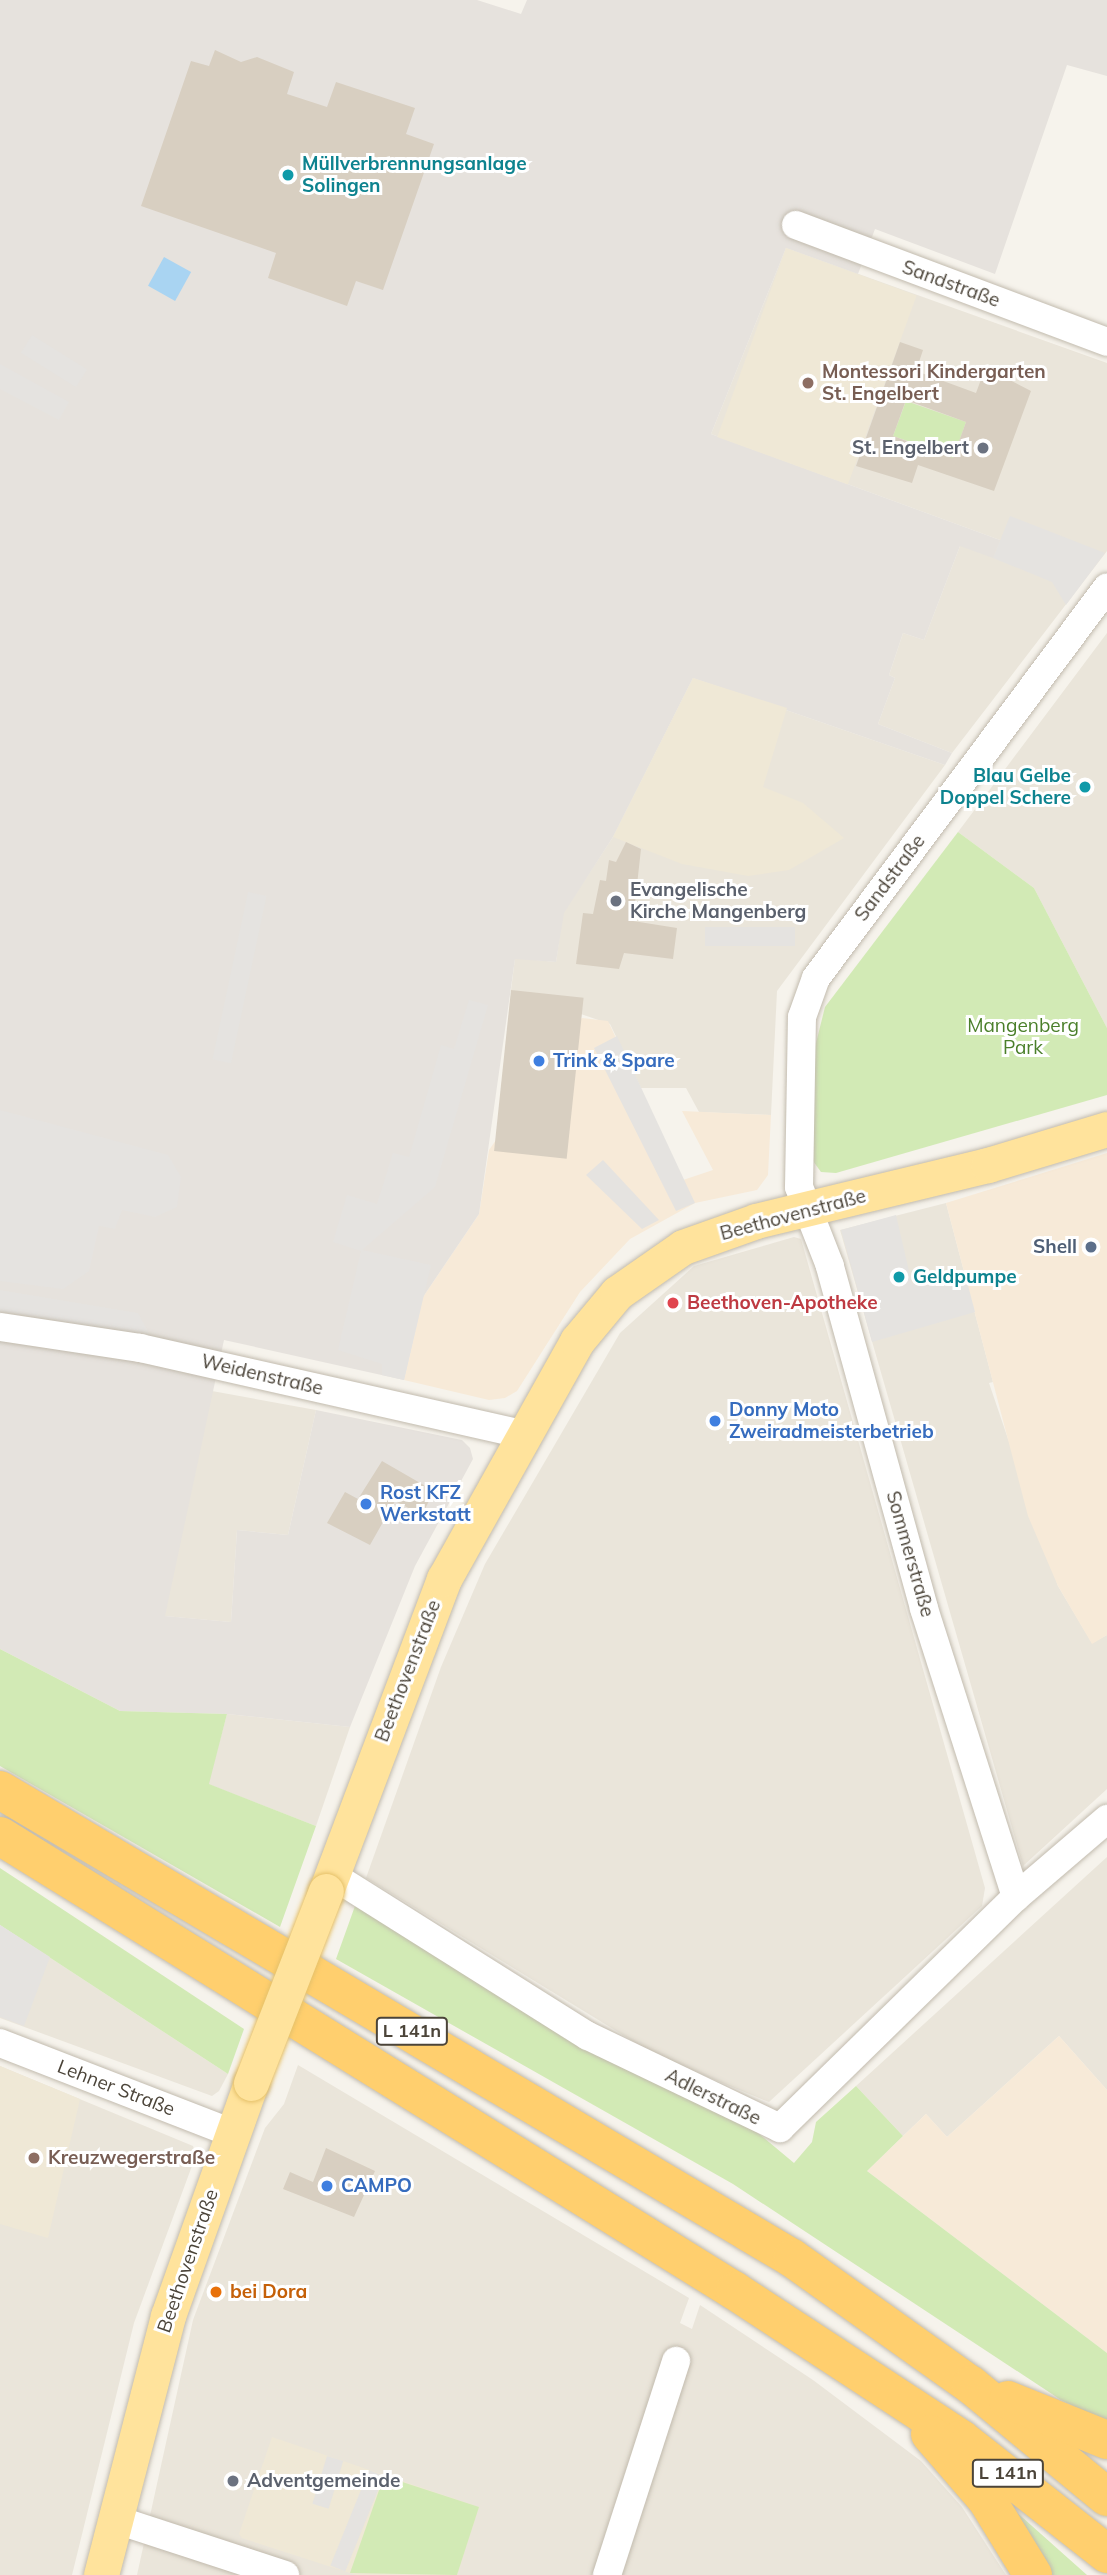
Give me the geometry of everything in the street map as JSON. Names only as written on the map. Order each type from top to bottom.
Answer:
[{"type":"highway","name":"L 141n","points":[[0,1790],[792,2258],[971,2385],[1107,2497]]},
{"type":"highway","name":"L 141n","points":[[0,1836],[902,2400],[999,2466],[1107,2554]]},
{"type":"highway","points":[[971,2385],[1107,2440]]},
{"type":"highway","points":[[902,2400],[987,2500],[1032,2575]]},
{"type":"main road","name":"Beethovenstraße","points":[[101,2575],[168,2316],[232,2133],[444,1579],[522,1434],[577,1341],[617,1293],[655,1262],[756,1221],[804,1198],[1107,1129]]},
{"type":"street","name":"Sandstraße","points":[[796,225],[1107,342]]},
{"type":"street","name":"Sandstraße","points":[[804,1198],[801,1035],[808,990],[1107,588]]},
{"type":"street","name":"Sommerstraße","points":[[804,1198],[830,1266],[924,1608],[1016,1898]]},
{"type":"street","name":"Weidenstraße","points":[[0,1327],[140,1348],[522,1434]]},
{"type":"street","name":"Adlerstraße","points":[[329,1883],[589,2036],[780,2129],[1016,1898],[1107,1819]]},
{"type":"street","name":"Lehner Straße","points":[[0,2042],[232,2133]]},
{"type":"street","points":[[607,2575],[676,2361]]},
{"type":"street","points":[[114,2519],[285,2575]]},
{"type":"shaded area","points":[[0,0],[477,0],[521,14],[527,0],[1107,0],[1107,76],[1067,65],[995,274],[875,229],[858,274],[786,248],[711,434],[1000,540],[993,558],[960,546],[924,640],[903,633],[889,675],[895,678],[878,724],[952,753],[945,765],[693,678],[613,837],[564,913],[556,962],[515,959],[479,1214],[423,1297],[404,1380],[224,1340],[165,1616],[231,1622],[237,1530],[288,1535],[316,1410],[462,1440],[470,1448],[473,1459],[415,1566],[350,1727],[227,1714],[120,1711],[0,1649]]},
{"type":"shaded area","points":[[786,248],[1107,363],[1107,551],[952,753],[878,724],[895,678],[889,675],[903,633],[924,640],[960,546],[1000,540],[711,434]]},
{"type":"shaded area","name":"Montessori Kindergarten St. Engelbert","points":[[786,248],[917,296],[848,484],[717,437]]},
{"type":"shaded area","points":[[32,335],[87,369],[76,387],[21,353]]},
{"type":"shaded area","points":[[0,364],[69,402],[59,420],[0,389]]},
{"type":"shaded area","points":[[1010,516],[1105,553],[1066,605],[1052,582],[993,558]]},
{"type":"shaded area","points":[[1107,633],[1107,1028],[1034,888],[958,832]]},
{"type":"shaded area","points":[[693,678],[945,765],[777,991],[771,1115],[699,1112],[686,1088],[641,1088],[610,1024],[511,990],[515,958],[556,962],[563,913],[613,837]]},
{"type":"shaded area","points":[[693,678],[787,708],[763,787],[803,803],[844,838],[789,870],[748,876],[682,864],[613,837]]},
{"type":"shaded area","points":[[248,892],[267,896],[231,1063],[212,1059]]},
{"type":"shaded area","points":[[705,927],[795,927],[795,946],[705,946]]},
{"type":"shaded area","points":[[469,1000],[488,1005],[435,1187],[362,1250],[431,1265],[404,1380],[382,1375],[382,1364],[338,1350],[361,1251],[333,1242],[347,1195],[377,1204],[393,1153],[409,1157],[441,1045],[454,1049]]},
{"type":"shaded area","points":[[582,1018],[608,1021],[683,1180],[713,1170],[682,1111],[771,1115],[768,1175],[757,1190],[695,1203],[630,1239],[580,1292],[517,1391],[505,1398],[489,1400],[404,1380],[423,1297],[479,1214],[489,1150]]},
{"type":"shaded area","points":[[617,1036],[695,1203],[676,1211],[594,1048]]},
{"type":"shaded area","points":[[0,1110],[168,1155],[181,1177],[177,1207],[155,1217],[122,1210],[115,1229],[99,1226],[89,1271],[63,1289],[0,1281]]},
{"type":"shaded area","points":[[1107,1153],[1107,1635],[1092,1644],[1058,1586],[1028,1516],[946,1203]]},
{"type":"shaded area","points":[[603,1160],[659,1220],[642,1229],[586,1175]]},
{"type":"shaded area","points":[[946,1203],[993,1382],[989,1383],[1058,1586],[1092,1643],[1107,1635],[1107,1789],[1023,1866],[840,1230]]},
{"type":"shaded area","points":[[896,1215],[912,1284],[964,1270],[975,1312],[872,1342],[841,1230]]},
{"type":"shaded area","points":[[794,1237],[801,1239],[985,1888],[982,1906],[769,2102],[659,2057],[366,1878],[441,1667],[485,1564],[620,1333],[694,1266]]},
{"type":"shaded area","points":[[0,1290],[138,1313],[150,1335],[0,1311]]},
{"type":"shaded area","points":[[212,1391],[316,1410],[288,1535],[237,1530],[231,1622],[164,1616]]},
{"type":"shaded area","points":[[227,1714],[350,1727],[316,1826],[208,1784]]},
{"type":"shaded area","points":[[1107,1857],[1107,2090],[1059,2036],[947,2137],[926,2114],[903,2136],[856,2086]]},
{"type":"shaded area","points":[[0,1925],[228,2074],[219,2091],[212,2096],[0,2018]]},
{"type":"shaded area","points":[[0,1925],[50,1957],[24,2026],[0,2017]]},
{"type":"shaded area","points":[[1059,2036],[1107,2090],[1107,2353],[867,2171],[926,2114],[947,2137]]},
{"type":"shaded area","points":[[298,2065],[689,2298],[680,2323],[692,2329],[700,2305],[813,2380],[921,2461],[962,2507],[1006,2575],[137,2575],[193,2320],[265,2128],[284,2104]]},
{"type":"shaded area","points":[[0,2066],[193,2146],[196,2155],[134,2323],[72,2575],[0,2575]]},
{"type":"shaded area","name":"Kreuzwegerstraße","points":[[0,2066],[80,2099],[48,2238],[0,2224]]},
{"type":"shaded area","points":[[272,2437],[479,2507],[457,2575],[356,2575],[242,2538],[239,2534]]},
{"type":"shaded area","points":[[327,2456],[343,2461],[329,2509],[312,2504]]},
{"type":"shaded area","points":[[369,2470],[384,2476],[345,2571],[330,2565]]},
{"type":"green space","points":[[906,401],[966,422],[947,475],[925,447],[893,436]]},
{"type":"green space","name":"Mangenberg Park","points":[[958,832],[1034,888],[1107,1028],[1107,1095],[836,1173],[821,1172],[813,1161],[815,1047],[825,1007]]},
{"type":"green space","points":[[0,1649],[120,1711],[227,1714],[209,1784],[316,1826],[280,1927],[0,1766]]},
{"type":"green space","points":[[0,1868],[244,2029],[228,2074],[0,1925]]},
{"type":"green space","points":[[355,1906],[579,2041],[752,2128],[794,2163],[812,2142],[816,2122],[856,2086],[903,2136],[867,2171],[1107,2353],[1107,2423],[1061,2400],[733,2184],[336,1959]]},
{"type":"green space","points":[[384,2476],[479,2507],[457,2575],[350,2573]]},
{"type":"green space","points":[[1003,2500],[1041,2534],[1087,2575],[1047,2575]]},
{"type":"water","points":[[164,257],[191,272],[175,301],[148,286]]},
{"type":"building","name":"Müllverbrennungsanlage Solingen","points":[[215,50],[241,62],[257,57],[294,72],[287,94],[327,107],[336,82],[415,108],[406,134],[434,144],[383,290],[356,281],[347,306],[268,278],[276,253],[141,206],[191,61],[209,66]]},
{"type":"building","points":[[900,342],[923,350],[916,371],[976,393],[983,374],[1004,377],[1031,391],[994,491],[918,465],[912,483],[856,466]],"holes":[[[906,400],[966,422],[953,458],[893,436]]]},
{"type":"building","name":"Evangelische Kirche Mangenberg","points":[[626,842],[641,849],[633,921],[677,928],[673,959],[624,953],[619,969],[576,964],[583,913],[593,914],[600,880],[606,881],[609,860],[616,862]]},
{"type":"building","name":"Trink & Spare","points":[[511,990],[584,998],[567,1159],[494,1151]]},
{"type":"building","name":"Rost KFZ Werkstatt","points":[[382,1461],[434,1491],[422,1515],[395,1501],[370,1545],[327,1523],[345,1492],[358,1499]]},
{"type":"building","name":"CAMPO","points":[[326,2148],[375,2171],[354,2217],[283,2189],[290,2172],[313,2182]]},
{"type":"place","name":"Müllverbrennungsanlage Solingen","points":[[288,175]]},
{"type":"place","name":"Montessori Kindergarten St. Engelbert","points":[[808,383]]},
{"type":"place","name":"St. Engelbert","points":[[983,448]]},
{"type":"place","name":"Blau Gelbe Doppel Schere","points":[[1085,787]]},
{"type":"place","name":"Evangelische Kirche Mangenberg","points":[[616,901]]},
{"type":"place","name":"Trink & Spare","points":[[539,1061]]},
{"type":"place","name":"Shell","points":[[1091,1247]]},
{"type":"place","name":"Geldpumpe","points":[[899,1277]]},
{"type":"place","name":"Beethoven-Apotheke","points":[[673,1303]]},
{"type":"place","name":"Donny Moto Zweiradmeisterbetrieb","points":[[715,1421]]},
{"type":"place","name":"Rost KFZ Werkstatt","points":[[366,1504]]},
{"type":"place","name":"Kreuzwegerstraße","points":[[34,2158]]},
{"type":"place","name":"CAMPO","points":[[327,2186]]},
{"type":"place","name":"bei Dora","points":[[216,2292]]},
{"type":"place","name":"Adventgemeinde","points":[[233,2481]]}]
